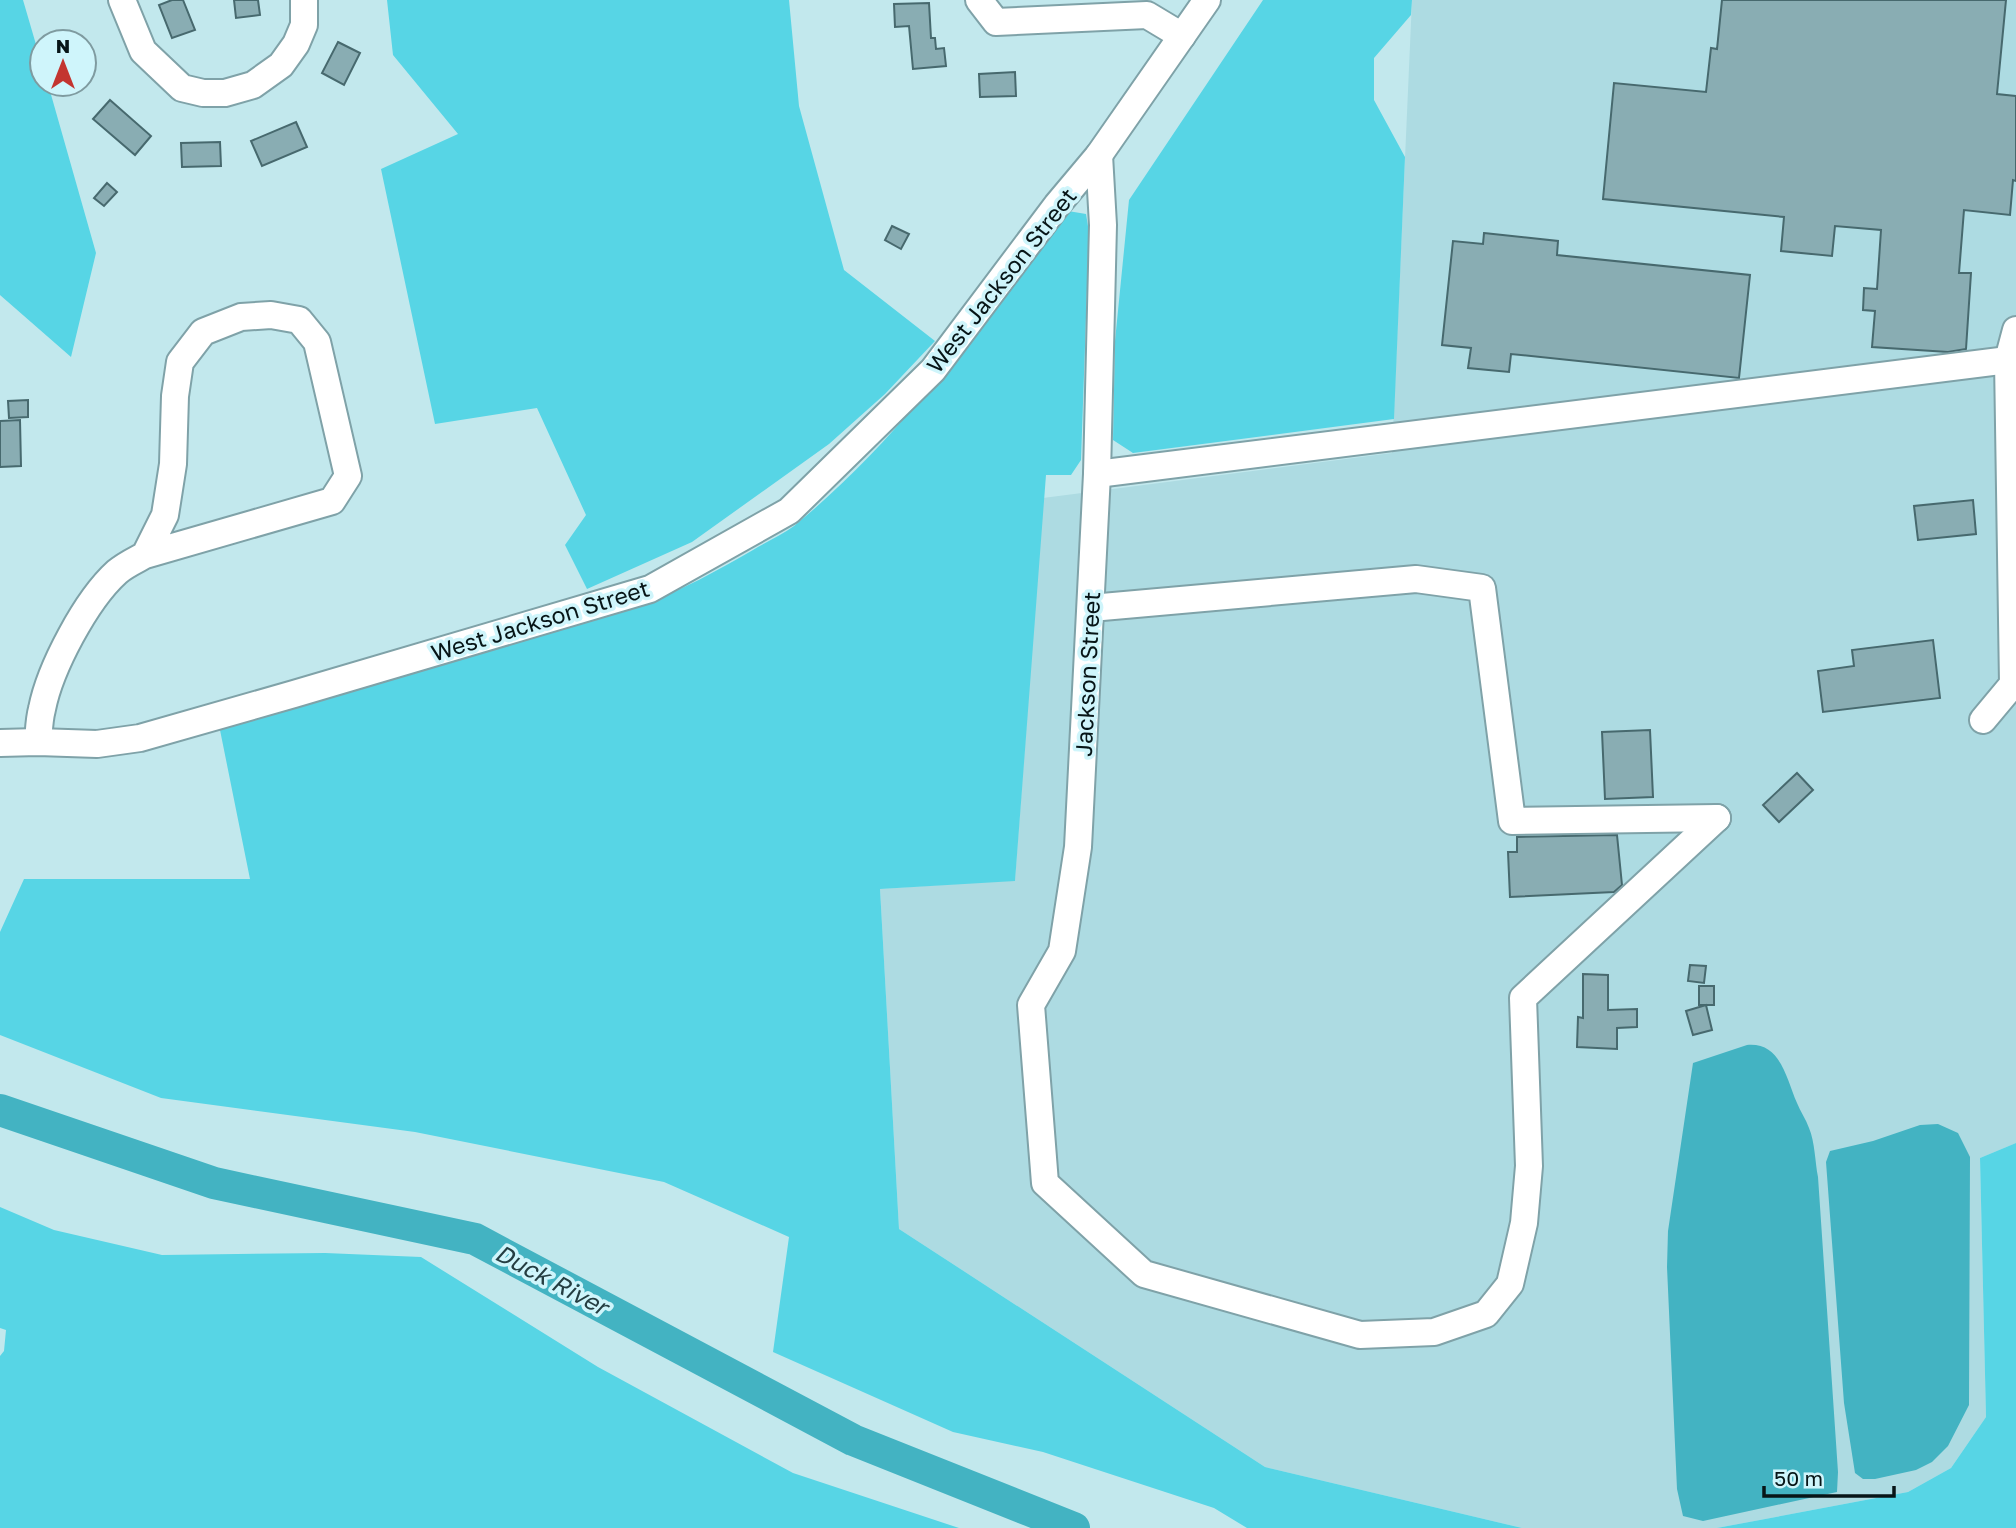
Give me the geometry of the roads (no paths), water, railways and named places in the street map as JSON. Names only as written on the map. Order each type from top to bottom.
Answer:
[{"type":"street","points":[[122,0],[143,51],[182,88],[203,93],[225,93],[253,85],[281,65],[296,44],[303,24],[304,0]]},
{"type":"street","points":[[979,0],[996,22],[1147,15],[1181,36]]},
{"type":"street","name":"West Jackson Street","points":[[0,743],[97,744],[139,738],[650,589],[789,511],[933,370],[1057,205],[1099,155],[1207,0]]},
{"type":"street","name":"Jackson Street","points":[[1091,608],[1416,579],[1482,588],[1512,821],[1717,818],[1523,998],[1529,1166],[1524,1223],[1510,1284],[1486,1314],[1434,1332],[1360,1335],[1144,1274],[1045,1183],[1031,1005],[1062,951],[1076,860],[1097,474],[1103,225],[1099,155]]},
{"type":"street","points":[[38,742],[42,709],[49,685],[75,627],[95,595],[119,570],[145,555],[332,501],[348,476],[317,342],[299,320],[271,315],[242,317],[203,332],[180,362],[175,396],[173,464],[165,515],[145,555]]},
{"type":"street","points":[[1983,720],[2013,684],[2008,360],[2016,330]]},
{"type":"street","points":[[1097,474],[2008,360]]},
{"type":"waterway","name":"Duck River","points":[[0,1110],[214,1183],[475,1239],[853,1440],[1074,1528]]}]
